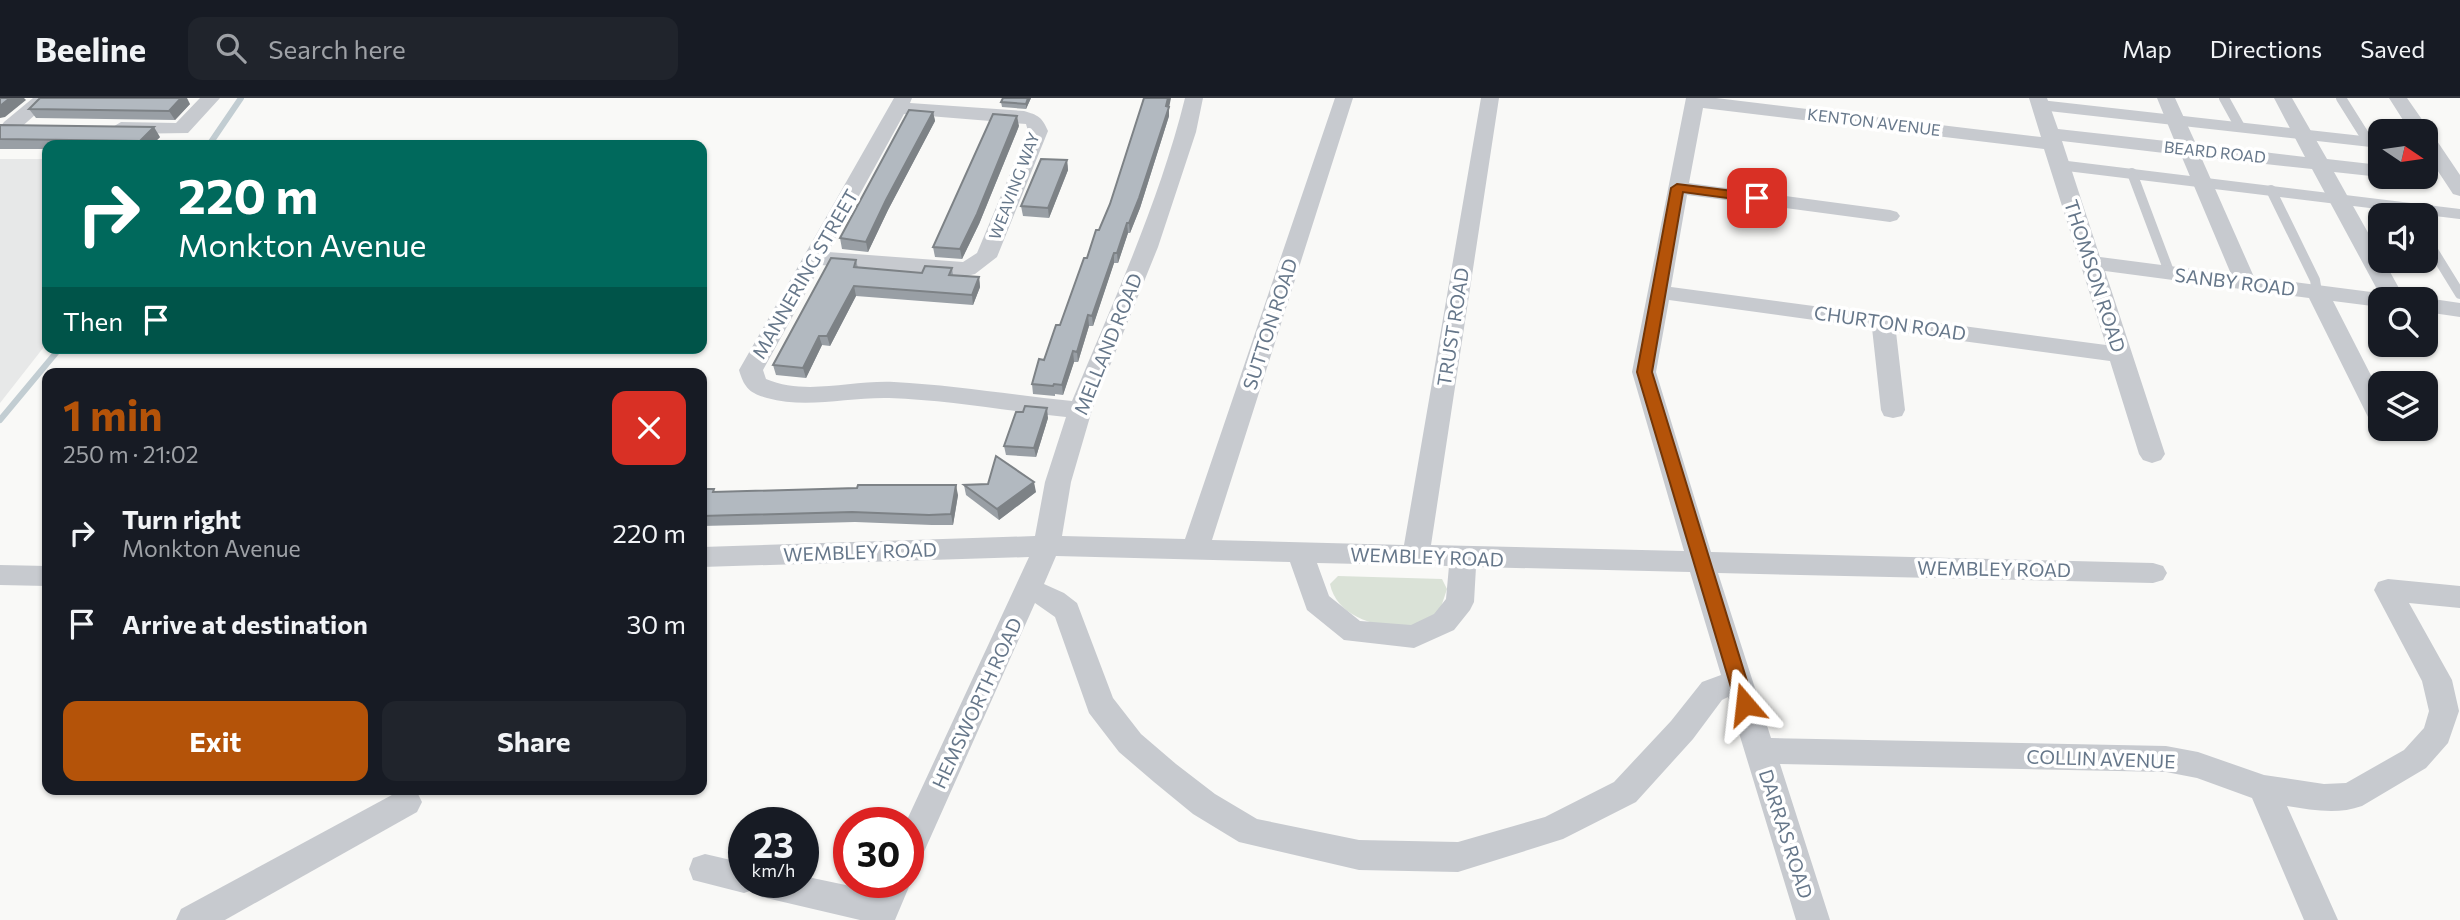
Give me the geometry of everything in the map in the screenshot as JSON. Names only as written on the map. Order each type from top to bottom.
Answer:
[{"type":"street","points":[[6,126],[45,98]]},
{"type":"street","points":[[102,128],[181,129],[211,98]]},
{"type":"street","name":"MELLAND ROAD","points":[[1028,591],[1047,546],[1058,482],[1080,410],[1147,247],[1186,132],[1194,98]]},
{"type":"street","name":"SUTTON ROAD","points":[[1195,550],[1344,98]]},
{"type":"street","name":"TRUST ROAD","points":[[1416,556],[1490,98]]},
{"type":"street","points":[[2166,98],[2246,283]]},
{"type":"street","points":[[2283,98],[2387,287]]},
{"type":"street","points":[[2398,98],[2412,119]]},
{"type":"street","name":"KENTON AVENUE","points":[[1694,99],[2054,148]]},
{"type":"street","name":"DARRAS ROAD","points":[[1694,99],[1644,372],[1700,563],[1813,920]]},
{"type":"street","name":"THOMSON ROAD","points":[[2039,102],[2152,454]]},
{"type":"street","name":"MANNERING STREET","points":[[901,103],[751,370],[755,384],[768,391],[802,395],[890,390],[1080,410]]},
{"type":"street","name":"WEAVING WAY","points":[[816,257],[967,269],[986,257],[1038,131],[1034,120],[901,103]]},
{"type":"street","points":[[6,126],[37,127]]},
{"type":"street","name":"BEARD ROAD","points":[[2054,148],[2188,149],[2368,169]]},
{"type":"street","points":[[2438,158],[2458,183]]},
{"type":"street","points":[[2438,179],[2458,183]]},
{"type":"street","points":[[1677,188],[1890,216]]},
{"type":"street","name":"SANBY ROAD","points":[[2091,263],[2368,298]]},
{"type":"street","name":"CHURTON ROAD","points":[[1659,292],[2121,355]]},
{"type":"street","points":[[2317,292],[2368,393]]},
{"type":"street","points":[[2438,307],[2460,310]]},
{"type":"street","points":[[1883,321],[1893,410]]},
{"type":"street","name":"WEMBLEY ROAD","points":[[707,557],[1047,546],[2152,573]]},
{"type":"street","points":[[1300,553],[1317,602],[1334,618],[1354,632],[1403,637],[1414,637],[1444,622],[1460,602],[1463,558]]},
{"type":"street","points":[[0,575],[42,576]]},
{"type":"street","name":"COLLIN AVENUE","points":[[1759,751],[2165,759],[2198,765],[2264,789],[2323,799],[2351,796],[2415,759],[2437,734],[2444,711],[2437,680],[2388,590],[2460,597]]},
{"type":"street","points":[[1028,591],[1041,593],[1057,601],[1067,611],[1100,704],[1130,743],[1204,804],[1251,832],[1359,855],[1458,857],[1552,829],[1625,792],[1682,730],[1712,691],[1737,681]]},
{"type":"street","name":"HEMSWORTH ROAD","points":[[924,818],[1028,591]]},
{"type":"street","points":[[2264,789],[2320,920]]},
{"type":"street","points":[[193,920],[405,802]]},
{"type":"street","points":[[705,869],[728,874]]},
{"type":"street","points":[[819,892],[885,904]]},
{"type":"lane","points":[[2105,98],[2110,113]]},
{"type":"lane","points":[[2224,98],[2239,127]]},
{"type":"lane","points":[[2341,98],[2368,141]]},
{"type":"lane","points":[[2039,102],[2110,113],[2368,141]]},
{"type":"lane","points":[[2054,148],[2132,173],[2368,204]]},
{"type":"lane","points":[[2132,173],[2170,274]]},
{"type":"lane","points":[[2271,190],[2315,280],[2317,292]]},
{"type":"lane","points":[[2438,213],[2460,214]]},
{"type":"lane","points":[[2438,258],[2460,294]]},
{"type":"shaded area","points":[[0,159],[42,159],[42,349],[0,403]]},
{"type":"shaded area","points":[[1338,576],[1442,579],[1447,589],[1439,613],[1427,621],[1415,626],[1389,626],[1363,620],[1342,606],[1334,596],[1330,584]]},
{"type":"building","points":[[0,98],[10,98],[0,106]]},
{"type":"building","points":[[40,98],[181,98],[169,111],[29,109]]},
{"type":"building","points":[[1003,98],[1028,98],[1026,104],[1001,102]]},
{"type":"building","points":[[1144,98],[1168,98],[1166,106],[1169,107],[1139,198],[1117,253],[1114,253],[1092,316],[1088,315],[1077,352],[1073,351],[1062,385],[1032,384],[1039,359],[1044,360],[1056,325],[1060,325],[1084,258],[1087,258],[1096,230],[1099,230],[1110,204]]},
{"type":"building","points":[[909,110],[933,112],[866,242],[840,238]]},
{"type":"building","points":[[993,114],[1017,116],[977,214],[960,249],[933,247]]},
{"type":"building","points":[[0,125],[154,127],[141,140],[0,139]]},
{"type":"building","points":[[1041,159],[1067,160],[1048,208],[1021,206]]},
{"type":"building","points":[[831,258],[856,260],[854,267],[922,273],[925,266],[952,268],[949,275],[979,277],[972,295],[854,286],[827,336],[819,336],[803,368],[773,365]]},
{"type":"building","points":[[1025,406],[1047,408],[1034,448],[1004,446],[1016,412],[1023,412]]},
{"type":"building","points":[[996,456],[1034,482],[997,509],[964,485],[988,484]]},
{"type":"building","points":[[858,485],[956,485],[951,514],[852,512],[707,516],[707,489],[714,489],[713,492],[857,488]]},
{"type":"waterway","points":[[212,140],[241,98]]},
{"type":"waterway","points":[[43,368],[55,354]]},
{"type":"waterway","points":[[0,420],[42,370]]},
{"type":"route","points":[[1745,704],[1644,372],[1677,188],[1757,198]]}]
